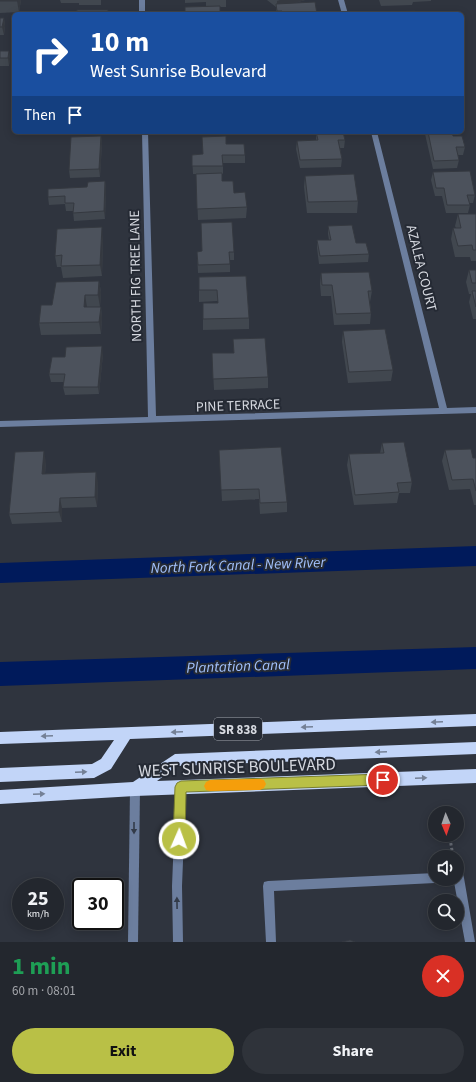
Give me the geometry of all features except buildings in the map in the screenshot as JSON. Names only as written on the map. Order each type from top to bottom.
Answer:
[{"type":"highway","name":"SR 838","points":[[0,738],[476,720]]},
{"type":"highway","points":[[0,775],[94,771],[106,764],[126,734]]},
{"type":"highway","points":[[135,789],[175,760],[476,748]]},
{"type":"highway","name":"WEST SUNRISE BOULEVARD","points":[[0,797],[135,789],[476,776]]},
{"type":"street","points":[[142,0],[142,12]]},
{"type":"street","points":[[342,0],[345,12]]},
{"type":"street","name":"NORTH FIG TREE LANE","points":[[145,134],[152,420]]},
{"type":"street","name":"AZALEA COURT","points":[[375,134],[444,411]]},
{"type":"street","name":"PINE TERRACE","points":[[0,424],[476,410]]},
{"type":"street","points":[[178,942],[177,886],[181,787]]},
{"type":"street","points":[[134,942],[135,789]]},
{"type":"street","points":[[271,942],[268,886],[428,878]]},
{"type":"street","points":[[460,886],[470,942]]},
{"type":"waterway","name":"North Fork Canal - New River","points":[[0,573],[476,556]]},
{"type":"waterway","name":"Plantation Canal","points":[[0,674],[476,658]]},
{"type":"slow traffic","points":[[210,786],[260,784]]},
{"type":"route","points":[[179,839],[181,787],[383,780]]}]
